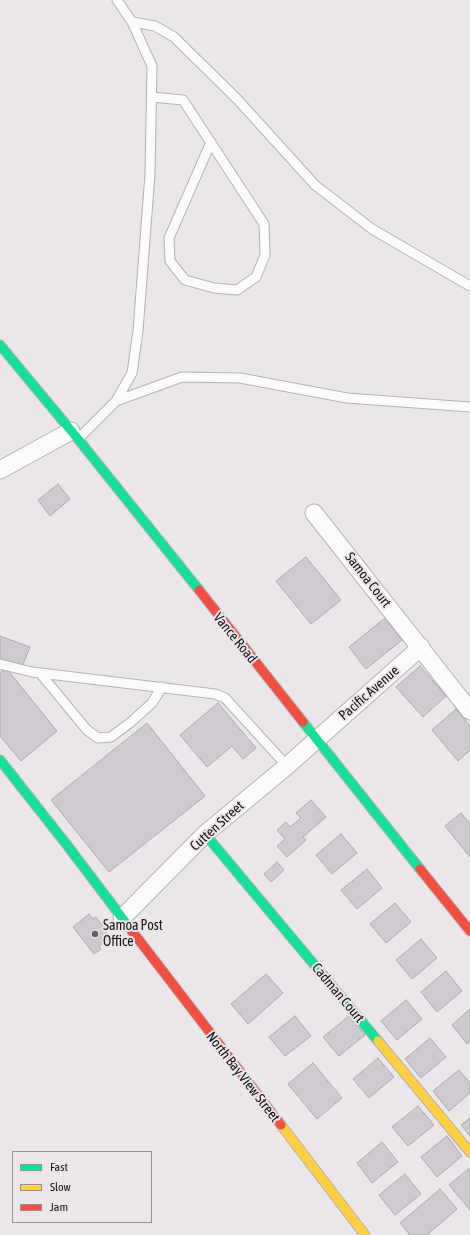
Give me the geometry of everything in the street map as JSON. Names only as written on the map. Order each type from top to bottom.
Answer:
[{"type":"street","name":"Vance Road","points":[[0,345],[74,435],[470,931]]},
{"type":"street","points":[[0,470],[74,435]]},
{"type":"street","name":"Samoa Court","points":[[314,513],[470,711]]},
{"type":"street","name":"Pacific Avenue","points":[[316,738],[421,647]]},
{"type":"street","name":"Cutten Street","points":[[122,918],[205,834],[287,766],[316,738]]},
{"type":"street","name":"North Bay View Street","points":[[0,760],[68,844],[122,918],[365,1235]]},
{"type":"street","name":"Cadman Court","points":[[205,834],[470,1152]]},
{"type":"lane","points":[[116,401],[132,373],[138,331],[150,174],[152,97],[152,66],[132,22],[117,0]]},
{"type":"lane","points":[[132,22],[155,26],[174,37],[238,100],[315,185],[372,229],[470,286]]},
{"type":"lane","points":[[152,97],[183,100],[264,224],[265,255],[256,277],[237,290],[214,288],[185,280],[170,261],[169,238],[210,142]]},
{"type":"lane","points":[[74,435],[116,401],[182,377],[240,378],[347,398],[470,407]]},
{"type":"lane","points":[[0,664],[40,673],[215,694],[225,698],[287,766]]},
{"type":"lane","points":[[40,673],[88,730],[98,738],[111,737],[131,722],[152,703],[162,688]]},
{"type":"building","points":[[58,484],[70,499],[50,516],[38,500]]},
{"type":"building","points":[[306,557],[341,600],[311,624],[276,581]]},
{"type":"building","points":[[385,618],[402,640],[366,669],[349,647]]},
{"type":"building","points":[[0,636],[30,647],[22,667],[0,659]]},
{"type":"building","points":[[420,666],[446,696],[423,717],[396,687]]},
{"type":"building","points":[[6,668],[57,731],[21,761],[0,736],[0,673]]},
{"type":"building","points":[[218,703],[256,748],[243,759],[232,746],[207,767],[180,735]]},
{"type":"building","points":[[456,709],[470,726],[470,750],[458,761],[432,730]]},
{"type":"building","points":[[147,723],[205,796],[109,872],[51,800]]},
{"type":"building","points":[[311,800],[326,817],[303,837],[306,840],[287,857],[277,846],[285,839],[277,830],[286,822],[290,827],[301,818],[296,813]]},
{"type":"building","points":[[461,813],[470,824],[470,857],[445,826]]},
{"type":"building","points":[[341,834],[357,853],[332,874],[316,855]]},
{"type":"building","points":[[277,862],[284,870],[271,882],[264,874]]},
{"type":"building","points":[[367,869],[382,888],[357,909],[341,890]]},
{"type":"building","points":[[395,903],[411,922],[386,943],[370,924]]},
{"type":"building","points":[[89,914],[93,919],[96,917],[107,932],[104,935],[107,940],[99,946],[101,949],[94,954],[73,927]]},
{"type":"building","points":[[421,939],[437,958],[412,979],[396,960]]},
{"type":"building","points":[[446,971],[462,991],[437,1012],[421,992]]},
{"type":"building","points":[[266,974],[283,993],[248,1024],[231,1004]]},
{"type":"building","points":[[406,1000],[422,1019],[397,1040],[381,1021]]},
{"type":"building","points":[[470,1009],[470,1042],[467,1044],[452,1025]]},
{"type":"building","points":[[295,1016],[311,1036],[285,1056],[269,1037]]},
{"type":"building","points":[[349,1016],[365,1035],[339,1056],[323,1037]]},
{"type":"building","points":[[430,1038],[446,1057],[421,1078],[405,1059]]},
{"type":"building","points":[[378,1058],[394,1077],[369,1098],[353,1079]]},
{"type":"building","points":[[313,1063],[342,1098],[317,1119],[288,1084]]},
{"type":"building","points":[[459,1070],[470,1083],[470,1093],[449,1111],[433,1091]]},
{"type":"building","points":[[418,1106],[434,1125],[408,1146],[392,1127]]},
{"type":"building","points":[[470,1118],[470,1136],[461,1125]]},
{"type":"building","points":[[447,1136],[462,1156],[437,1177],[421,1157]]},
{"type":"building","points":[[382,1142],[398,1162],[372,1183],[357,1163]]},
{"type":"building","points":[[468,1169],[470,1170],[470,1210],[449,1185]]},
{"type":"building","points":[[405,1174],[421,1194],[395,1215],[379,1195]]},
{"type":"building","points":[[440,1189],[457,1209],[427,1235],[410,1235],[400,1223]]},
{"type":"traffic: fast","points":[[0,345],[78,439],[199,590]]},
{"type":"traffic: fast","points":[[303,722],[420,869]]},
{"type":"traffic: fast","points":[[0,760],[132,931]]},
{"type":"traffic: fast","points":[[205,834],[378,1041]]},
{"type":"traffic: slow","points":[[378,1041],[470,1152]]},
{"type":"traffic: slow","points":[[281,1125],[365,1235]]},
{"type":"traffic: jam","points":[[199,590],[303,722]]},
{"type":"traffic: jam","points":[[420,869],[470,931]]},
{"type":"traffic: jam","points":[[132,931],[281,1125]]},
{"type":"place","name":"Samoa Post Office","points":[[95,934]]}]
